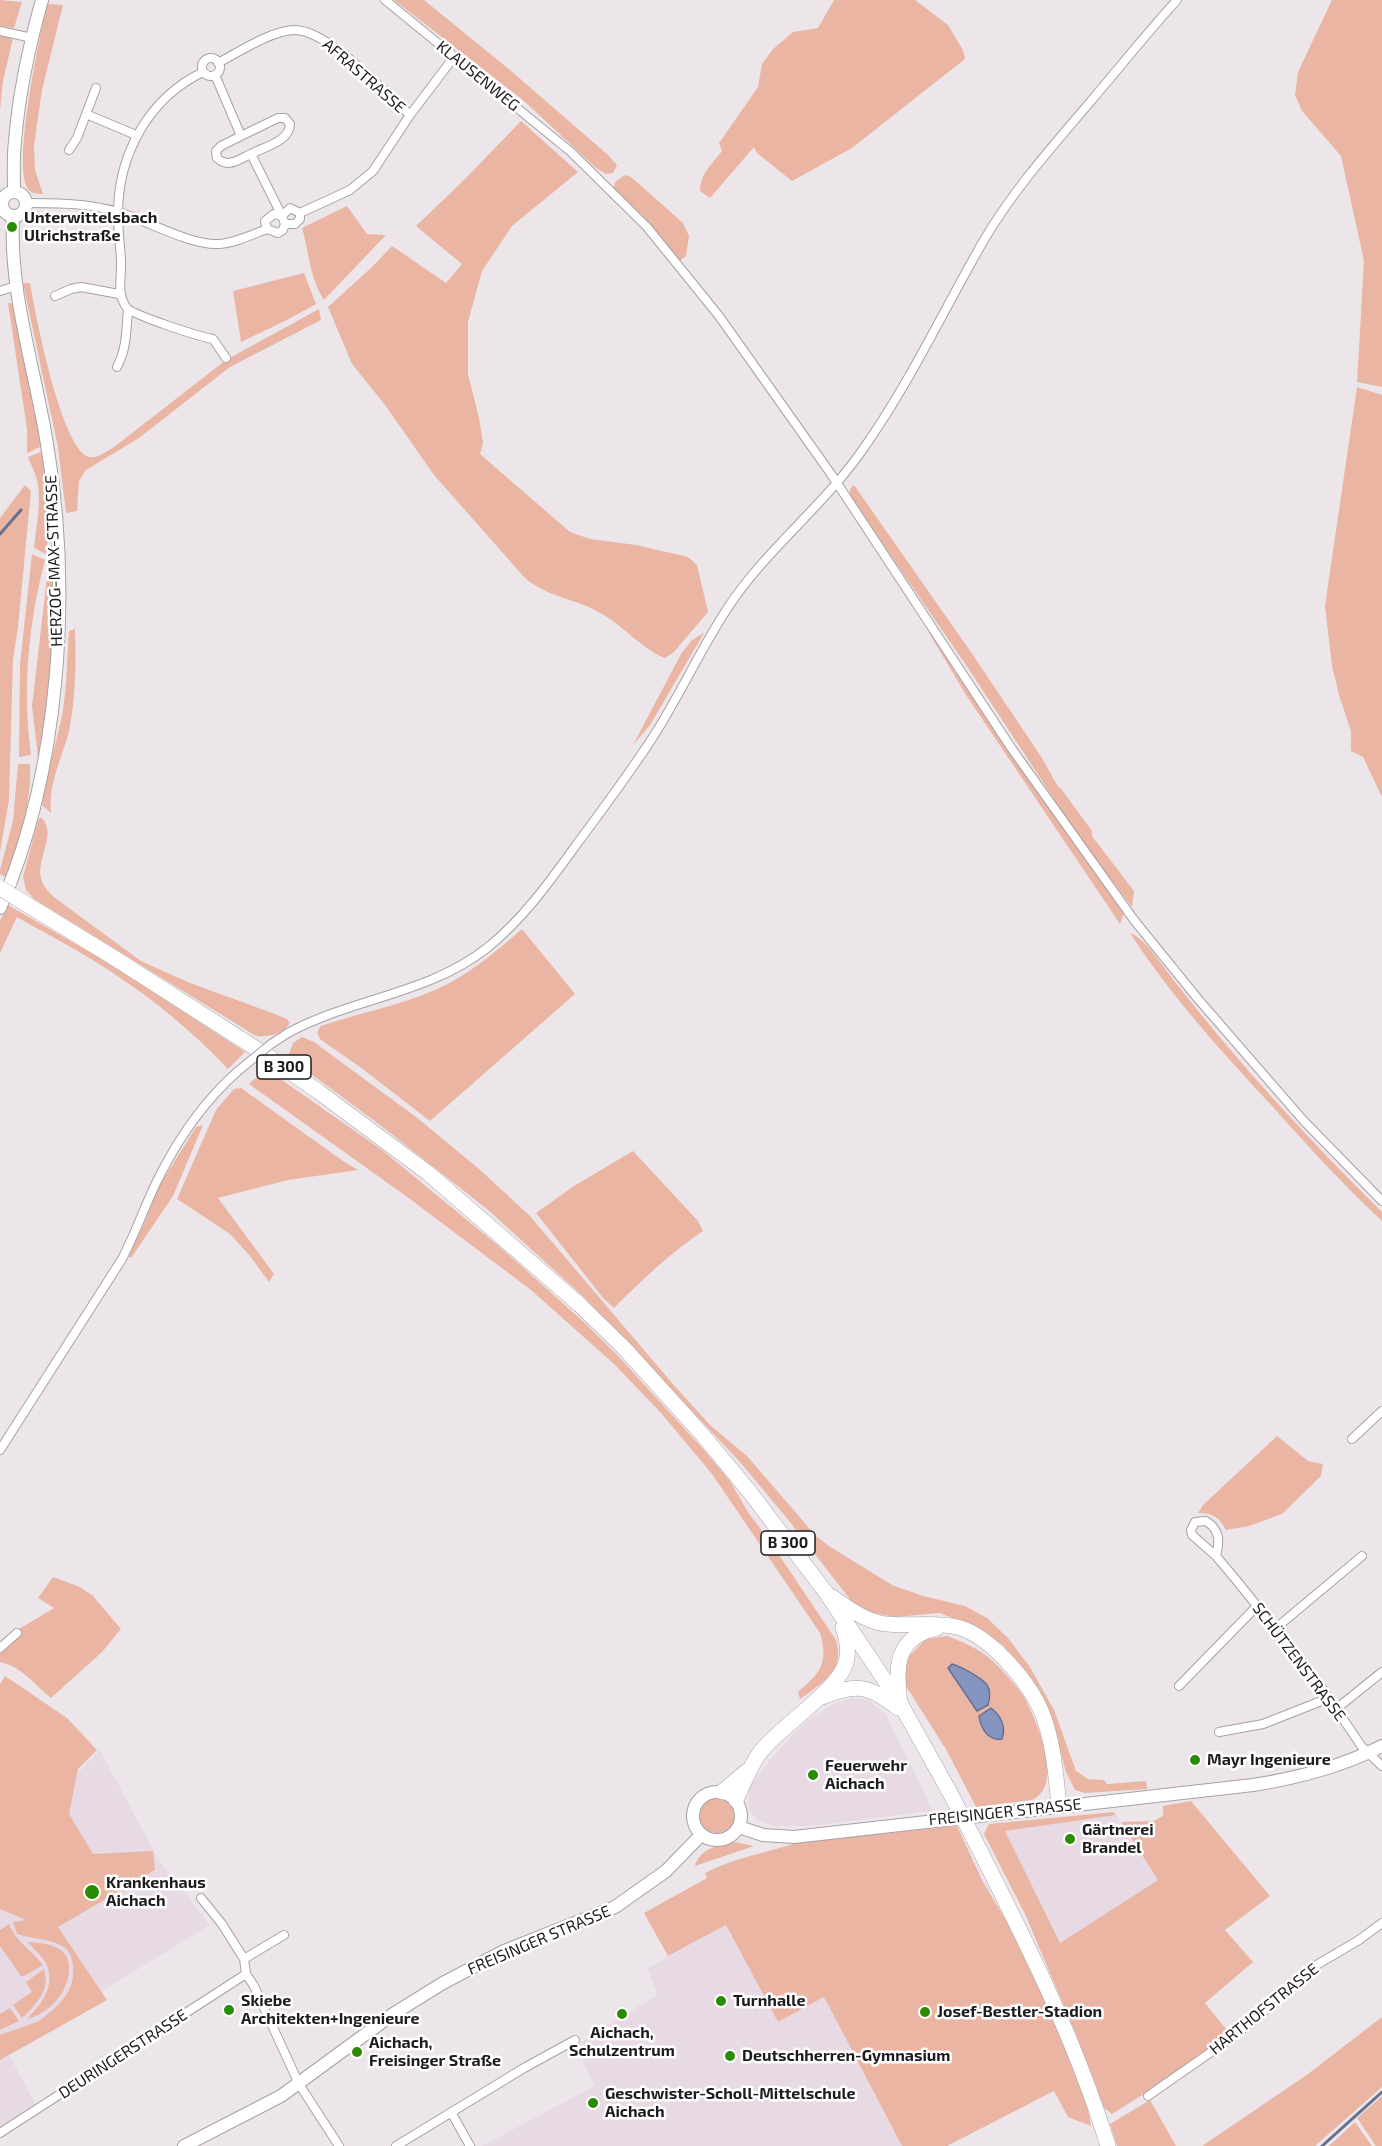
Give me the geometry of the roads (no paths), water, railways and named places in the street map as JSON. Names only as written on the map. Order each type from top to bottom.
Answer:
[{"type":"highway","name":"B 300","points":[[0,888],[266,1055],[374,1132],[480,1217],[580,1305],[624,1348],[701,1433],[749,1491],[827,1594],[904,1709],[1016,1920],[1070,2041],[1108,2144]]},
{"type":"highway","points":[[827,1594],[858,1614],[882,1624],[932,1624],[958,1628],[976,1636],[998,1652],[1020,1678],[1045,1719],[1053,1749],[1059,1806]]},
{"type":"highway","points":[[722,1792],[749,1769],[775,1735],[837,1679],[846,1663],[848,1647],[840,1615]]},
{"type":"highway","points":[[904,1709],[897,1670],[898,1660],[906,1646],[921,1633],[949,1626]]},
{"type":"highway","points":[[816,1700],[849,1688],[864,1688],[904,1709]]},
{"type":"highway","points":[[736,1800],[749,1769]]},
{"type":"main road","points":[[14,192],[15,142],[22,86],[42,0]]},
{"type":"main road","points":[[14,192],[23,196],[26,203],[21,214],[13,216],[4,211],[1,203],[5,196],[14,192]]},
{"type":"main road","name":"HERZOG-MAX-STRASSE","points":[[0,908],[12,881],[39,785],[53,707],[59,603],[55,502],[48,447],[16,286],[13,216]]},
{"type":"main road","name":"FREISINGER STRASSE","points":[[739,1827],[763,1835],[795,1836],[1253,1785],[1326,1770],[1382,1746]]},
{"type":"main road","points":[[722,1792],[736,1800],[742,1814],[739,1827],[732,1836],[723,1840],[710,1839],[696,1827],[693,1819],[696,1804],[706,1794],[722,1792]]},
{"type":"main road","name":"FREISINGER STRASSE","points":[[184,2146],[264,2105],[299,2084],[393,2014],[443,1983],[504,1952],[600,1914],[623,1902],[666,1871],[702,1834]]},
{"type":"street","name":"KLAUSENWEG","points":[[385,0],[571,152],[647,227],[682,269],[719,316],[837,483],[1012,749],[1134,920],[1197,999],[1303,1120],[1382,1201]]},
{"type":"street","points":[[0,1450],[122,1259],[137,1231],[157,1183],[180,1142],[214,1096],[238,1071],[288,1033],[313,1020],[433,980],[468,961],[508,930],[531,905],[639,759],[741,588],[760,564],[837,483],[861,453],[921,358],[984,239],[1005,207],[1048,150],[1177,0]]},
{"type":"street","name":"AFRASTRASSE","points":[[119,294],[122,278],[118,212],[128,157],[136,135],[152,111],[166,96],[184,81],[202,72],[201,67],[206,60],[211,58],[219,63],[279,33],[295,30],[308,32],[333,46],[410,115]]},
{"type":"street","points":[[0,31],[32,38]]},
{"type":"street","points":[[300,213],[350,190],[363,181],[454,57]]},
{"type":"street","points":[[215,75],[218,72],[219,63]]},
{"type":"street","points":[[202,72],[206,75],[215,75]]},
{"type":"street","points":[[215,75],[241,136]]},
{"type":"street","points":[[69,150],[77,138],[96,88]]},
{"type":"street","points":[[86,114],[136,135]]},
{"type":"street","points":[[278,118],[285,118],[290,124],[290,131],[286,137],[230,164],[222,163],[217,158],[216,151],[241,136],[278,118]]},
{"type":"street","points":[[26,203],[94,206],[118,212],[202,243],[218,244],[236,241],[267,229],[278,233],[283,230],[283,220],[251,154]]},
{"type":"street","points":[[283,220],[290,208],[300,213]]},
{"type":"street","points":[[267,229],[266,220],[274,214],[295,224],[300,219],[300,213]]},
{"type":"street","points":[[0,291],[16,286]]},
{"type":"street","points":[[55,296],[71,288],[81,287],[119,294],[128,310],[127,339],[117,367]]},
{"type":"street","points":[[128,310],[182,332],[213,339],[226,358]]},
{"type":"street","points":[[1352,1440],[1382,1411]]},
{"type":"street","name":"SCHÜTZENSTRASSE","points":[[1216,1556],[1276,1628],[1368,1753],[1382,1766]]},
{"type":"street","points":[[1276,1628],[1362,1556]]},
{"type":"street","points":[[1179,1686],[1257,1606]]},
{"type":"street","points":[[0,1648],[17,1633]]},
{"type":"street","points":[[1336,1709],[1382,1672]]},
{"type":"street","points":[[1219,1732],[1263,1724],[1329,1698]]},
{"type":"street","points":[[201,1899],[222,1924],[244,1959],[246,1974],[299,2084],[339,2146]]},
{"type":"street","name":"HARTHOFSTRASSE","points":[[1148,2096],[1234,2036],[1308,1970],[1359,1940],[1382,1923]]},
{"type":"street","points":[[244,1959],[284,1935]]},
{"type":"street","name":"DEURINGERSTRASSE","points":[[0,2133],[246,1974]]},
{"type":"street","points":[[396,2146],[575,2040]]},
{"type":"street","points":[[452,2112],[470,2146]]},
{"type":"water","points":[[952,1664],[976,1676],[987,1685],[990,1695],[988,1705],[977,1711],[948,1668]]},
{"type":"water","points":[[991,1708],[1002,1722],[1002,1739],[989,1736],[981,1725],[979,1716]]},
{"type":"waterway","points":[[0,534],[21,510]]},
{"type":"waterway","points":[[1322,2146],[1382,2092]]},
{"type":"place","name":"Unterwittelsbach Ulrichstraße","points":[[12,227]]},
{"type":"place","name":"Mayr Ingenieure","points":[[1195,1760]]},
{"type":"place","name":"Feuerwehr Aichach","points":[[813,1775]]},
{"type":"place","name":"Gärtnerei Brandel","points":[[1070,1839]]},
{"type":"place","name":"Krankenhaus Aichach","points":[[92,1892]]},
{"type":"place","name":"Turnhalle","points":[[721,2001]]},
{"type":"place","name":"Skiebe Architekten+Ingenieure","points":[[229,2010]]},
{"type":"place","name":"Josef-Bestler-Stadion","points":[[925,2012]]},
{"type":"place","name":"Aichach, Schulzentrum","points":[[622,2014]]},
{"type":"place","name":"Aichach, Freisinger Straße","points":[[357,2052]]},
{"type":"place","name":"Deutschherren-Gymnasium","points":[[730,2056]]},
{"type":"place","name":"Geschwister-Scholl-Mittelschule Aichach","points":[[593,2103]]}]
